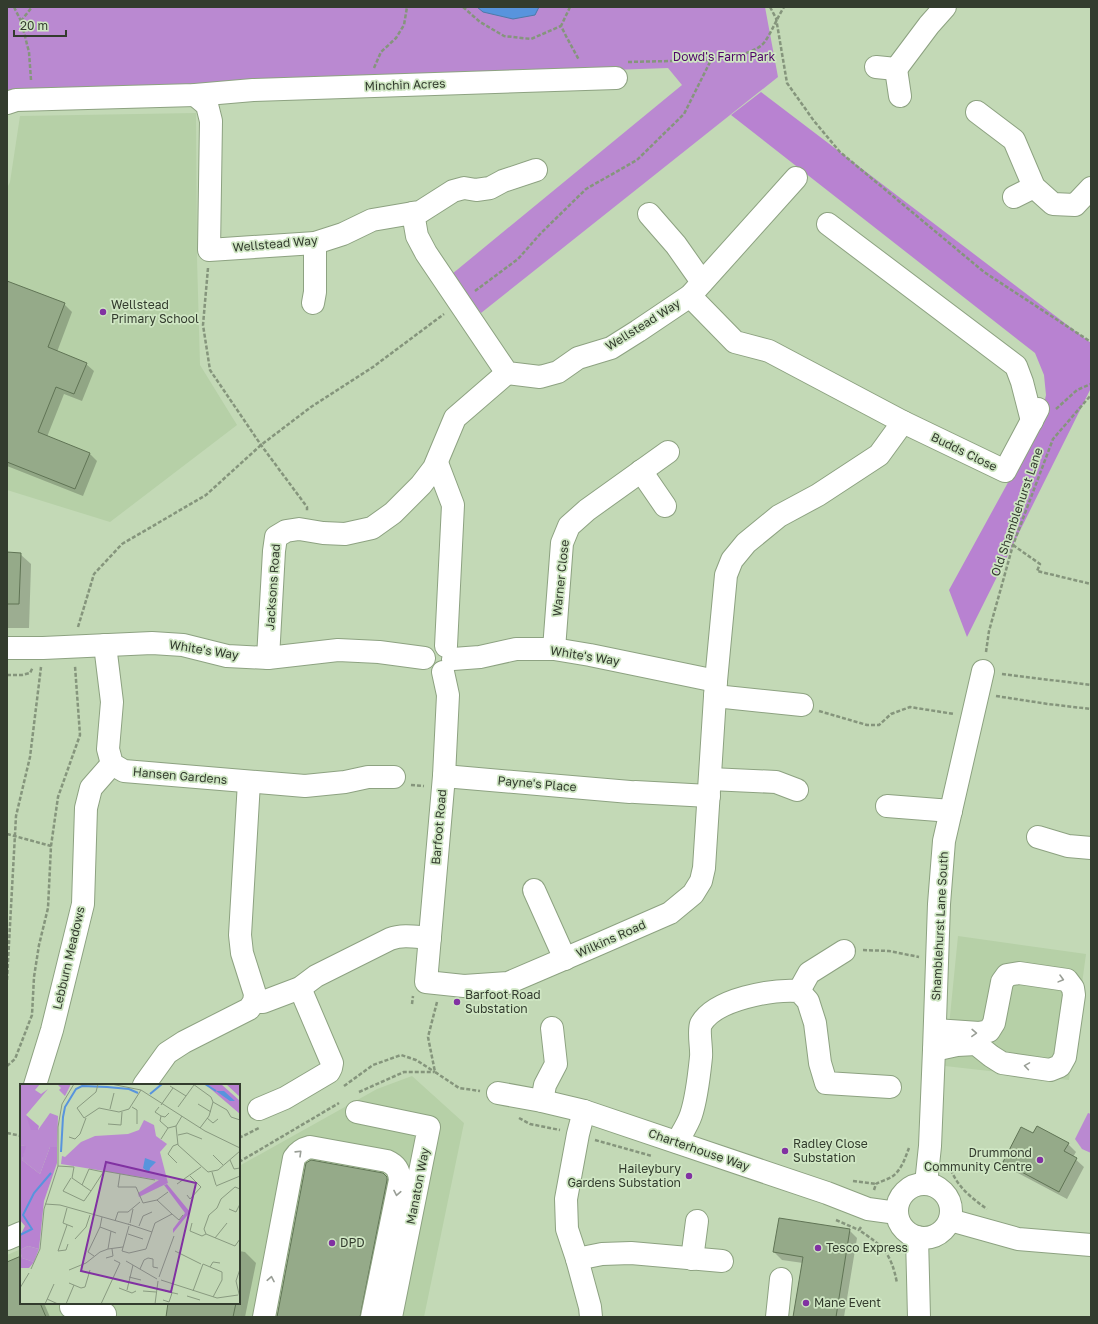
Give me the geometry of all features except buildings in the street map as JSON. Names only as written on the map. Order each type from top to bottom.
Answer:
[{"type":"street","points":[[900,96],[886,68],[945,7]]},
{"type":"street","name":"Minchin Acres","points":[[195,95],[253,90],[616,78]]},
{"type":"street","points":[[7,103],[16,100],[195,95],[207,105],[210,121],[209,250]]},
{"type":"street","points":[[977,112],[1014,140],[1034,187],[1053,204],[1075,205],[1091,188]]},
{"type":"street","name":"Wellstead Way","points":[[209,250],[315,243],[343,234],[372,220],[420,212],[453,191],[464,188],[476,190],[490,188],[503,181],[536,170]]},
{"type":"street","name":"Wellstead Way","points":[[508,373],[540,377],[558,372],[578,358],[611,348],[696,289],[796,178]]},
{"type":"street","points":[[1014,197],[1034,187]]},
{"type":"street","points":[[413,213],[417,236],[426,252],[508,373]]},
{"type":"street","points":[[649,214],[676,245],[696,289]]},
{"type":"street","points":[[828,224],[1016,366],[1035,415]]},
{"type":"street","points":[[313,303],[315,292],[315,243]]},
{"type":"street","name":"Wellstead Way","points":[[696,289],[735,342],[769,351],[904,422]]},
{"type":"street","name":"Jacksons Road","points":[[268,658],[276,537],[286,531],[299,529],[323,534],[345,534],[372,528],[393,512],[416,490],[434,468],[455,418],[508,373]]},
{"type":"street","name":"Budds Close","points":[[904,422],[1005,471],[1035,415]]},
{"type":"street","points":[[715,688],[726,575],[732,560],[746,543],[779,516],[818,494],[879,455],[904,422]]},
{"type":"street","name":"Warner Close","points":[[554,649],[562,543],[569,526],[587,510],[668,452]]},
{"type":"street","name":"Barfoot Road","points":[[434,983],[430,938],[443,781],[448,695],[447,659],[453,505],[437,463]]},
{"type":"street","points":[[641,472],[665,506]]},
{"type":"street","name":"White's Way","points":[[7,648],[43,648],[152,643],[184,645],[227,656],[268,658],[338,650],[379,652],[424,658],[426,650],[430,646],[440,644],[447,659],[480,657],[516,649],[554,649],[590,655],[715,688],[802,705]]},
{"type":"street","points":[[105,645],[112,702],[108,749],[112,764]]},
{"type":"street","name":"Shamblehurst Lane South","points":[[926,1184],[930,1146],[939,904],[944,841],[983,671]]},
{"type":"street","name":"Wilkins Road","points":[[434,983],[464,986],[508,982],[670,913],[693,894],[701,881],[704,868],[715,688]]},
{"type":"street","name":"Hansen Gardens","points":[[112,764],[124,771],[305,786],[368,777],[394,777]]},
{"type":"street","name":"Lebburn Meadows","points":[[35,1084],[52,1030],[83,904],[86,808],[91,788],[112,764]]},
{"type":"street","name":"Payne's Place","points":[[443,781],[633,792],[709,787]]},
{"type":"street","points":[[145,1084],[167,1053],[184,1042],[249,1009],[254,1002],[255,994],[242,953],[240,935],[249,782]]},
{"type":"street","points":[[709,787],[776,782],[797,790]]},
{"type":"street","points":[[886,806],[951,811]]},
{"type":"street","points":[[1038,836],[1068,846],[1091,848]]},
{"type":"street","points":[[534,890],[565,959]]},
{"type":"street","points":[[254,1002],[263,1002],[300,988],[316,976],[398,936],[430,938]]},
{"type":"street","points":[[799,990],[810,973],[844,951]]},
{"type":"street","points":[[1019,973],[1067,980],[1073,988],[1074,995],[1065,1057],[1060,1066],[1050,1070],[1002,1062],[991,1056],[976,1044],[957,1045],[935,1040],[989,1031],[994,1023],[1002,982],[1007,975],[1019,973]]},
{"type":"street","points":[[259,1109],[285,1098],[329,1072],[331,1068],[332,1063],[300,988]]},
{"type":"street","points":[[677,1142],[691,1115],[696,1095],[701,1056],[700,1025],[709,1013],[744,997],[786,990],[799,990]]},
{"type":"street","points":[[799,990],[808,1001],[815,1022],[820,1063],[826,1083],[890,1087]]},
{"type":"street","points":[[542,1101],[545,1085],[556,1064],[552,1028]]},
{"type":"street","name":"Charterhouse Way","points":[[498,1093],[584,1111],[827,1193],[868,1209],[897,1213]]},
{"type":"street","name":"Manaton Way","points":[[352,1102],[430,1127],[391,1317]]},
{"type":"street","points":[[584,1111],[578,1134],[566,1199],[567,1229],[577,1259],[590,1307],[591,1317]]},
{"type":"street","points":[[264,1317],[294,1158],[298,1152],[310,1147],[387,1161],[393,1164],[400,1174],[372,1317]]},
{"type":"street","points":[[926,1184],[934,1186],[947,1196],[951,1212],[950,1220],[946,1227],[936,1235],[925,1238],[917,1237],[903,1228],[897,1213],[901,1198],[905,1192],[912,1187],[926,1184]]},
{"type":"street","points":[[950,1220],[1018,1239],[1091,1245]]},
{"type":"street","points":[[692,1259],[697,1221]]},
{"type":"street","points":[[7,1239],[20,1233]]},
{"type":"street","points":[[917,1237],[919,1317]]},
{"type":"street","points":[[577,1259],[609,1246],[631,1253],[654,1250],[692,1259],[722,1261]]},
{"type":"street","points":[[777,1317],[781,1279]]},
{"type":"street","points":[[68,1309],[106,1311]]},
{"type":"path","points":[[14,7],[21,22],[30,52],[32,100]]},
{"type":"path","points":[[21,22],[32,7]]},
{"type":"path","points":[[374,68],[380,52],[396,38],[404,25],[407,7]]},
{"type":"path","points":[[463,7],[480,22],[504,36],[531,39],[562,26],[570,7]]},
{"type":"path","points":[[770,7],[776,18],[787,83],[814,121],[840,152],[984,272],[1091,342]]},
{"type":"path","points":[[7,1066],[15,1059],[32,1015],[34,977],[39,945],[48,908],[50,846],[58,797],[80,735],[73,646],[94,574],[122,544],[206,495],[261,445],[311,407],[373,367],[518,259],[541,233],[586,188],[637,160],[684,114],[712,60],[736,56],[753,50],[766,42],[776,18],[784,7]]},
{"type":"path","points":[[562,26],[581,64]]},
{"type":"path","points":[[209,250],[203,325],[210,370],[261,445]]},
{"type":"path","points":[[1035,415],[1043,420],[1060,407],[1077,390],[1091,384]]},
{"type":"path","name":"Old Shamblehurst Lane","points":[[983,671],[989,631],[1013,545],[1053,439],[1091,395]]},
{"type":"path","points":[[1013,545],[1040,564],[1037,571],[1091,584]]},
{"type":"path","points":[[7,980],[16,816],[30,757],[43,648]]},
{"type":"path","points":[[983,671],[1091,685]]},
{"type":"path","points":[[978,692],[1048,704],[1091,709]]},
{"type":"path","points":[[802,705],[867,725],[878,725],[891,714],[910,707],[972,717]]},
{"type":"path","points":[[394,777],[402,784],[443,781]]},
{"type":"path","points":[[7,834],[50,846]]},
{"type":"path","points":[[844,951],[889,951],[922,957],[937,954]]},
{"type":"path","points":[[434,983],[428,1037],[435,1072]]},
{"type":"path","points":[[240,1161],[352,1102],[404,1072],[435,1072],[459,1088],[498,1093],[508,1112],[530,1124],[578,1134],[652,1156]]},
{"type":"path","points":[[7,1133],[20,1136]]},
{"type":"path","points":[[930,1146],[939,1145],[943,1147],[951,1172],[958,1184],[972,1198],[989,1210]]},
{"type":"path","points":[[834,1218],[860,1230]]},
{"type":"shaded area","points":[[761,92],[1091,343],[1091,388],[967,637],[949,590],[1039,426],[1046,395],[1044,375],[1035,353],[731,115]]},
{"type":"shaded area","name":"Wellstead Primary School","points":[[196,113],[197,258],[200,365],[237,425],[110,522],[7,490],[7,188],[10,182],[20,116]]},
{"type":"shaded area","points":[[958,936],[1086,954],[1069,1080],[945,1066]]},
{"type":"shaded area","points":[[412,1076],[464,1123],[424,1317],[7,1317],[7,1255],[20,1249],[20,1304],[240,1304],[240,1165],[377,1089]]},
{"type":"green space","name":"Dowd's Farm Park","points":[[7,7],[765,7],[778,77],[481,313],[452,274],[682,85],[668,68],[216,84],[7,94]]},
{"type":"green space","points":[[1088,1113],[1091,1114],[1091,1153],[1082,1149],[1075,1139]]},
{"type":"water","points":[[477,7],[539,7],[535,15],[513,19],[483,12]]},
{"type":"place","name":"Wellstead Primary School","points":[[103,312]]},
{"type":"place","name":"Barfoot Road Substation","points":[[457,1002]]},
{"type":"place","name":"Radley Close Substation","points":[[785,1151]]},
{"type":"place","name":"Drummond Community Centre","points":[[1040,1160]]},
{"type":"place","name":"Haileybury Gardens Substation","points":[[689,1176]]},
{"type":"place","name":"DPD","points":[[332,1243]]},
{"type":"place","name":"Tesco Express","points":[[818,1248]]},
{"type":"place","name":"Mane Event","points":[[806,1303]]}]
